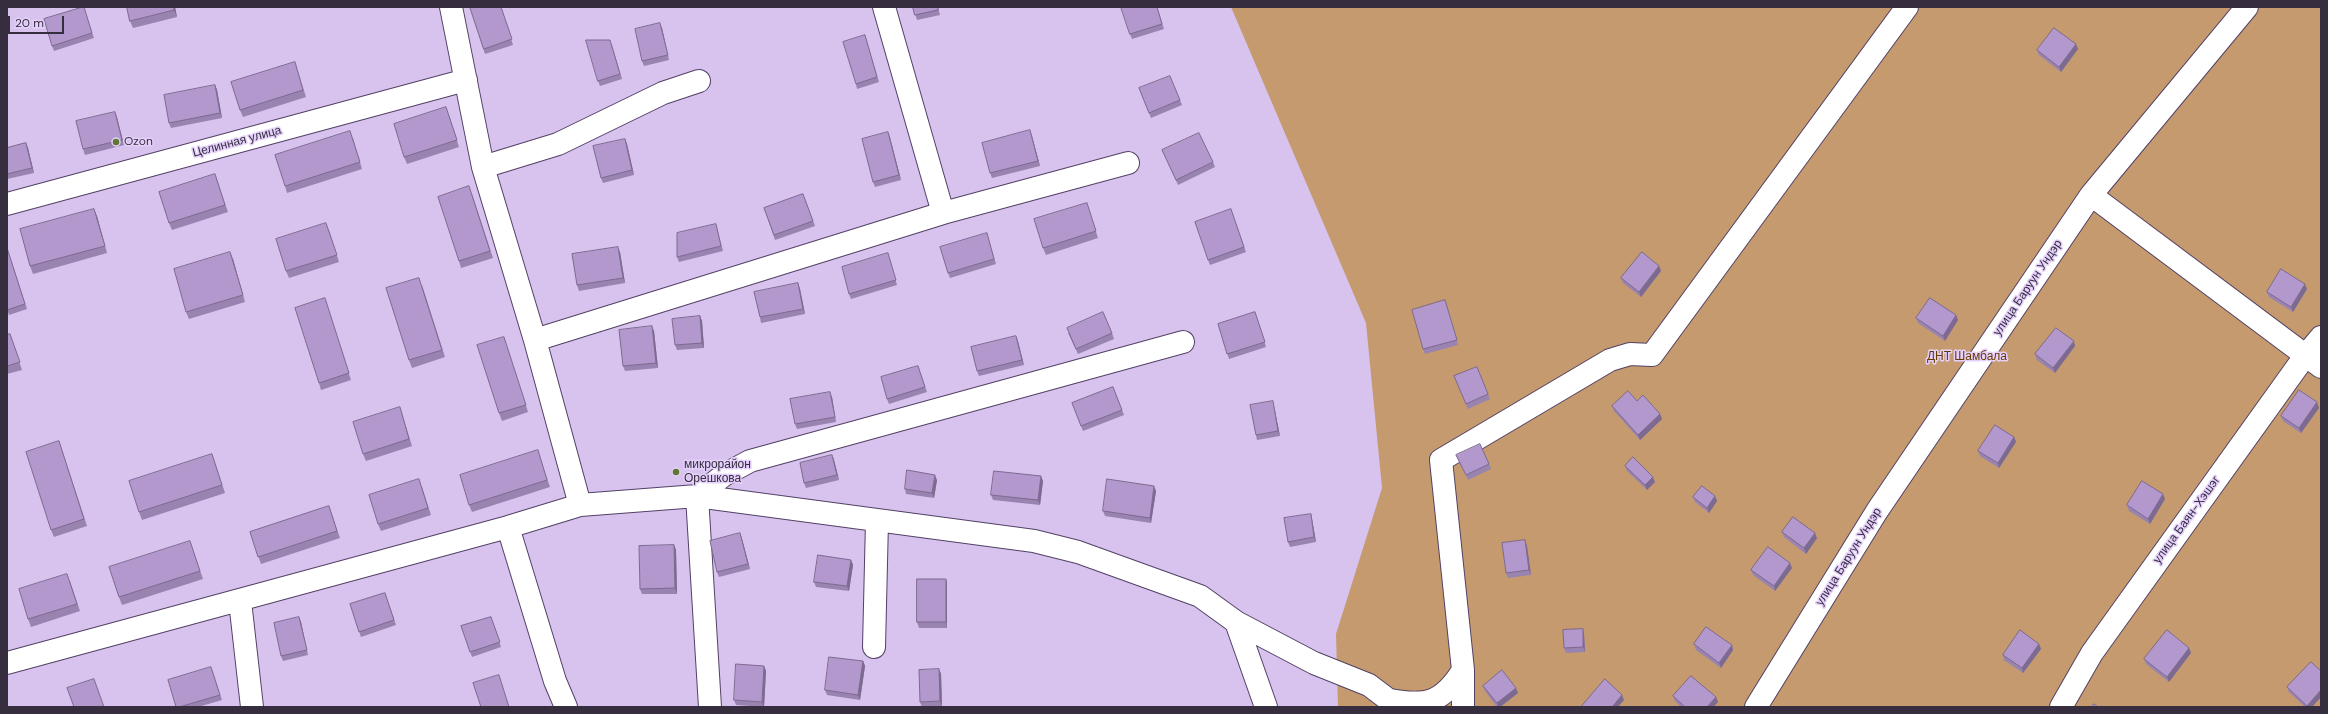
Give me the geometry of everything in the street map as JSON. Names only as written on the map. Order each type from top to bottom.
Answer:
[{"type":"street","points":[[451,7],[483,167],[535,340],[580,505]]},
{"type":"street","points":[[884,7],[943,213]]},
{"type":"street","points":[[1463,707],[1463,670],[1441,460],[1610,360],[1630,354],[1652,354],[1907,7]]},
{"type":"street","name":"улица Баруун Ундэр","points":[[1756,707],[1877,512],[2091,195],[2247,7]]},
{"type":"street","name":"Целинная улица","points":[[7,204],[466,80]]},
{"type":"street","points":[[483,167],[558,144],[663,93],[699,81]]},
{"type":"street","points":[[535,340],[943,213],[1128,163]]},
{"type":"street","points":[[2091,195],[2313,362]]},
{"type":"street","name":"улица Баян-Хэшэг","points":[[2061,707],[2092,653],[2313,362],[2321,338]]},
{"type":"street","points":[[697,496],[724,475],[750,461],[1183,342]]},
{"type":"street","points":[[7,663],[508,528],[580,505],[697,496],[1034,541],[1078,552],[1200,596],[1236,622],[1314,664],[1369,685],[1394,703],[1412,704],[1434,700],[1452,688],[1463,670]]},
{"type":"street","points":[[697,496],[710,707]]},
{"type":"street","points":[[874,646],[877,521]]},
{"type":"street","points":[[508,528],[555,681],[566,707]]},
{"type":"street","points":[[240,601],[252,707]]},
{"type":"street","points":[[1236,622],[1266,707]]},
{"type":"green space","name":"ДНТ Шамбала","points":[[1231,7],[2321,7],[2321,707],[1338,707],[1336,634],[1382,488],[1366,323]]},
{"type":"building","points":[[84,7],[92,33],[52,46],[44,19]]},
{"type":"building","points":[[127,7],[174,7],[174,10],[130,21]]},
{"type":"building","points":[[470,7],[501,7],[512,39],[484,49]]},
{"type":"building","points":[[913,7],[938,7],[938,10],[915,15]]},
{"type":"building","points":[[1121,7],[1157,7],[1162,24],[1130,34]]},
{"type":"building","points":[[660,23],[668,55],[642,61],[635,29]]},
{"type":"building","points":[[2054,28],[2076,44],[2059,67],[2037,50]]},
{"type":"building","points":[[865,35],[877,77],[856,84],[843,42]]},
{"type":"building","points":[[586,40],[610,40],[620,74],[598,81]]},
{"type":"building","points":[[295,62],[303,90],[240,110],[231,82]]},
{"type":"building","points":[[1170,76],[1180,100],[1149,113],[1139,88]]},
{"type":"building","points":[[215,85],[220,113],[169,123],[164,95]]},
{"type":"building","points":[[446,107],[457,140],[404,157],[394,124]]},
{"type":"building","points":[[115,112],[122,140],[83,149],[76,121]]},
{"type":"building","points":[[1030,130],[1038,161],[990,173],[982,143]]},
{"type":"building","points":[[350,131],[360,162],[285,186],[275,155]]},
{"type":"building","points":[[888,132],[899,175],[873,182],[862,139]]},
{"type":"building","points":[[1199,133],[1213,162],[1176,180],[1162,150]]},
{"type":"building","points":[[625,139],[632,170],[601,178],[593,146]]},
{"type":"building","points":[[26,143],[32,168],[7,174],[7,148]]},
{"type":"building","points":[[215,174],[225,205],[169,223],[159,192]]},
{"type":"building","points":[[469,186],[490,251],[459,261],[438,197]]},
{"type":"building","points":[[803,194],[813,221],[774,235],[764,208]]},
{"type":"building","points":[[1087,203],[1096,231],[1043,248],[1034,219]]},
{"type":"building","points":[[94,209],[105,246],[30,266],[20,229]]},
{"type":"building","points":[[1231,209],[1244,247],[1208,260],[1195,222]]},
{"type":"building","points":[[326,223],[337,255],[286,271],[276,239]]},
{"type":"building","points":[[716,224],[721,246],[677,257],[677,233]]},
{"type":"building","points":[[987,233],[994,259],[948,273],[940,247]]},
{"type":"building","points":[[618,247],[623,278],[577,285],[572,254]]},
{"type":"building","points":[[7,248],[25,304],[7,310]]},
{"type":"building","points":[[230,252],[243,295],[186,312],[174,269]]},
{"type":"building","points":[[1642,252],[1659,266],[1639,292],[1621,278]]},
{"type":"building","points":[[888,253],[896,280],[849,294],[842,267]]},
{"type":"building","points":[[2281,269],[2305,284],[2291,307],[2267,292]]},
{"type":"building","points":[[419,278],[442,350],[409,360],[386,288]]},
{"type":"building","points":[[798,283],[803,309],[760,317],[754,292]]},
{"type":"building","points":[[325,298],[349,373],[319,383],[295,308]]},
{"type":"building","points":[[1930,298],[1956,315],[1943,336],[1916,318]]},
{"type":"building","points":[[1445,300],[1457,340],[1423,349],[1412,310]]},
{"type":"building","points":[[1103,312],[1112,333],[1076,349],[1067,328]]},
{"type":"building","points":[[1255,312],[1265,342],[1227,354],[1218,324]]},
{"type":"building","points":[[700,316],[702,343],[675,345],[672,319]]},
{"type":"building","points":[[652,326],[656,363],[623,366],[619,330]]},
{"type":"building","points":[[2056,328],[2074,341],[2053,368],[2035,354]]},
{"type":"building","points":[[10,334],[20,362],[7,366],[7,335]]},
{"type":"building","points":[[1016,336],[1022,360],[977,371],[971,347]]},
{"type":"building","points":[[504,337],[526,405],[499,413],[477,345]]},
{"type":"building","points":[[918,366],[925,387],[887,399],[881,377]]},
{"type":"building","points":[[1477,367],[1488,394],[1466,404],[1454,376]]},
{"type":"building","points":[[1113,387],[1122,410],[1081,426],[1072,403]]},
{"type":"building","points":[[2299,390],[2317,402],[2299,428],[2281,416]]},
{"type":"building","points":[[1628,391],[1637,401],[1643,395],[1660,414],[1638,435],[1612,406]]},
{"type":"building","points":[[830,392],[835,417],[795,424],[790,399]]},
{"type":"building","points":[[1273,401],[1278,431],[1256,435],[1250,405]]},
{"type":"building","points":[[400,407],[409,439],[363,454],[353,422]]},
{"type":"building","points":[[1995,425],[2014,437],[1998,463],[1978,451]]},
{"type":"building","points":[[59,441],[84,519],[51,530],[26,452]]},
{"type":"building","points":[[1480,444],[1489,464],[1466,475],[1456,455]]},
{"type":"building","points":[[538,450],[547,480],[469,505],[460,475]]},
{"type":"building","points":[[212,454],[222,485],[139,512],[129,481]]},
{"type":"building","points":[[832,455],[837,475],[804,483],[800,463]]},
{"type":"building","points":[[1633,457],[1653,477],[1645,485],[1625,466]]},
{"type":"building","points":[[907,470],[935,475],[932,493],[905,489]]},
{"type":"building","points":[[994,471],[1041,476],[1038,500],[991,495]]},
{"type":"building","points":[[419,479],[428,508],[378,524],[369,495]]},
{"type":"building","points":[[1107,479],[1154,486],[1150,518],[1103,511]]},
{"type":"building","points":[[2142,481],[2163,494],[2148,519],[2127,505]]},
{"type":"building","points":[[1702,486],[1715,496],[1707,508],[1693,497]]},
{"type":"building","points":[[329,506],[337,531],[258,557],[250,532]]},
{"type":"building","points":[[1311,514],[1314,537],[1288,542],[1284,518]]},
{"type":"building","points":[[1793,517],[1815,533],[1804,548],[1782,532]]},
{"type":"building","points":[[740,533],[748,564],[717,572],[710,541]]},
{"type":"building","points":[[1525,540],[1529,570],[1506,573],[1502,543]]},
{"type":"building","points":[[190,541],[200,571],[119,597],[109,567]]},
{"type":"building","points":[[674,545],[675,588],[640,589],[639,546]]},
{"type":"building","points":[[1768,547],[1790,563],[1774,586],[1751,570]]},
{"type":"building","points":[[818,555],[851,560],[847,586],[814,582]]},
{"type":"building","points":[[67,574],[77,604],[28,619],[19,589]]},
{"type":"building","points":[[917,579],[946,579],[946,622],[917,622]]},
{"type":"building","points":[[385,593],[394,620],[359,632],[350,604]]},
{"type":"building","points":[[299,617],[307,650],[281,656],[274,623]]},
{"type":"building","points":[[491,617],[500,642],[470,652],[461,626]]},
{"type":"building","points":[[1706,627],[1732,645],[1719,663],[1694,644]]},
{"type":"building","points":[[1583,629],[1583,647],[1564,648],[1563,630]]},
{"type":"building","points":[[2020,630],[2039,644],[2022,668],[2003,655]]},
{"type":"building","points":[[2167,630],[2189,648],[2167,677],[2144,659]]},
{"type":"building","points":[[829,657],[863,661],[858,695],[825,690]]},
{"type":"building","points":[[2311,662],[2321,671],[2321,690],[2307,706],[2287,687]]},
{"type":"building","points":[[736,664],[764,666],[762,702],[734,700]]},
{"type":"building","points":[[211,667],[220,695],[176,707],[168,680]]},
{"type":"building","points":[[939,669],[940,701],[920,702],[919,670]]},
{"type":"building","points":[[1502,670],[1516,688],[1497,703],[1483,686]]},
{"type":"building","points":[[499,675],[509,707],[481,707],[473,683]]},
{"type":"building","points":[[1691,676],[1716,697],[1707,707],[1685,707],[1673,696]]},
{"type":"building","points":[[94,679],[104,707],[74,707],[67,688]]},
{"type":"building","points":[[1605,679],[1622,695],[1612,707],[1581,707]]},
{"type":"place","name":"Ozon","points":[[116,142]]},
{"type":"place","name":"микрорайон Орешкова","points":[[676,472]]}]
